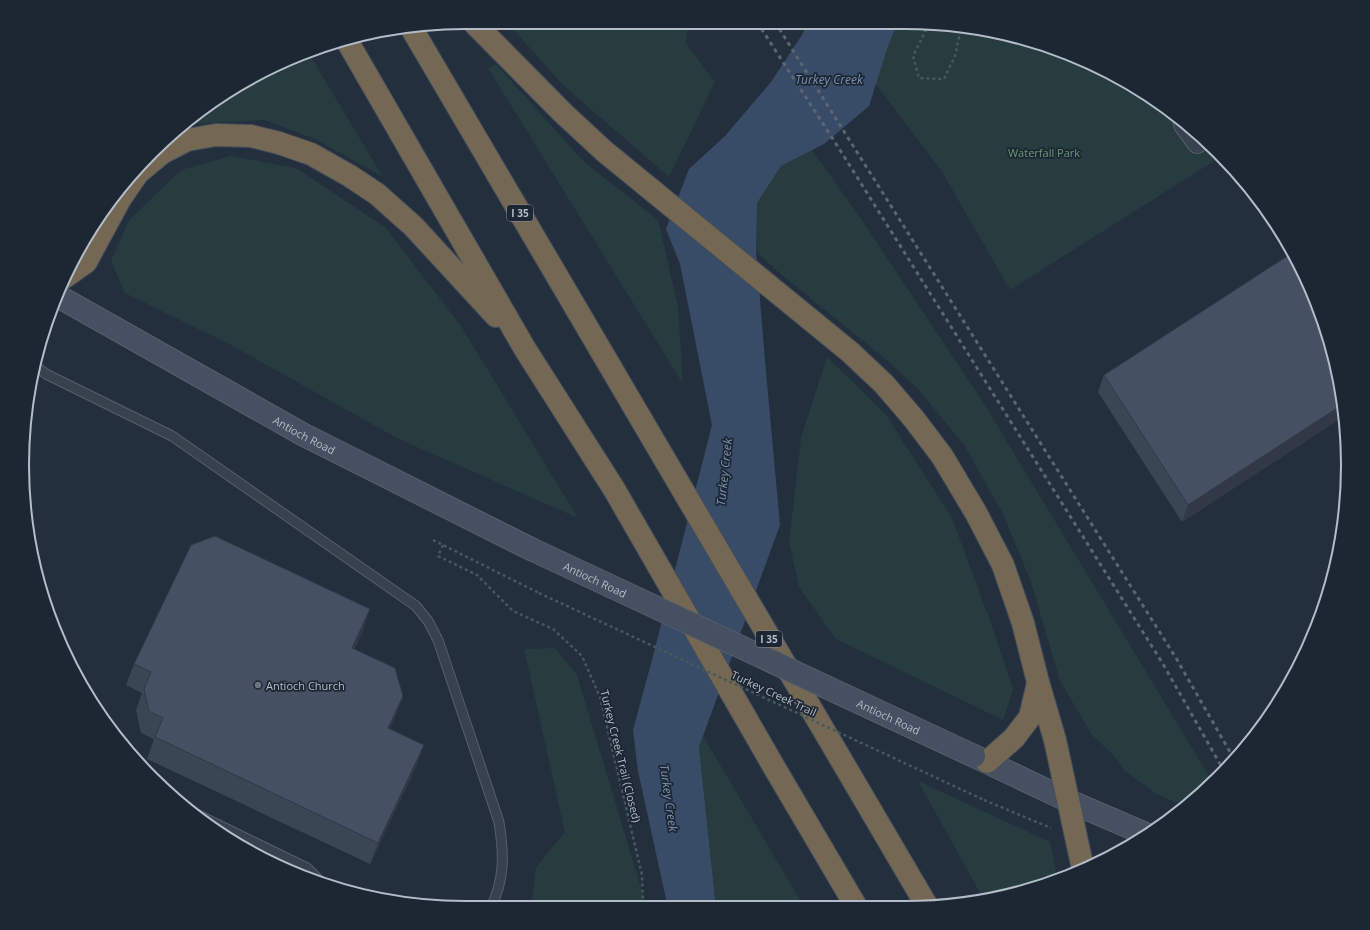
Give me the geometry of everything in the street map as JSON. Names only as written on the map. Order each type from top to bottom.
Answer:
[{"type":"highway","points":[[480,29],[604,151],[850,352],[884,384],[914,419],[942,456],[976,513],[1003,565],[1023,623],[1038,682],[1056,740],[1082,863]]},
{"type":"highway","name":"I 35","points":[[414,32],[923,900]]},
{"type":"highway","points":[[349,45],[525,348],[614,489],[853,901]]},
{"type":"highway","points":[[156,158],[162,153],[187,140],[216,135],[251,136],[279,143],[311,154],[350,176],[376,194],[413,226],[525,348]]},
{"type":"highway","points":[[75,270],[86,262],[121,198]]},
{"type":"highway","points":[[981,759],[1014,738],[1030,717],[1038,682]]},
{"type":"main road","name":"Antioch Road","points":[[62,298],[304,435],[531,549],[1069,801],[1141,832]]},
{"type":"street","points":[[1192,137],[1197,144],[1198,143]]},
{"type":"lane","points":[[40,369],[46,374],[172,436],[416,606],[428,621],[438,640],[499,822],[503,848],[502,874],[494,901]]},
{"type":"lane","points":[[219,825],[307,868],[313,874]]},
{"type":"path","points":[[926,30],[913,56],[919,78],[944,79],[955,56],[960,33]]},
{"type":"path","name":"Turkey Creek Trail","points":[[433,540],[539,593],[984,800],[1051,827],[1056,834],[1101,851],[1103,853]]},
{"type":"path","name":"Turkey Creek Trail (Closed)","points":[[443,545],[438,556],[478,575],[513,611],[553,629],[582,656],[600,697],[642,875],[643,901]]},
{"type":"green space","points":[[513,29],[687,29],[686,43],[715,82],[669,177],[563,85]]},
{"type":"green space","name":"Waterfall Park","points":[[833,29],[905,29],[962,33],[990,37],[1045,52],[1098,74],[1147,102],[1192,137],[1216,160],[1010,290],[941,170]]},
{"type":"green space","points":[[311,57],[383,177],[315,139],[264,120],[194,124],[223,102],[247,87],[272,74]]},
{"type":"green space","points":[[496,64],[583,161],[658,220],[678,306],[683,384],[488,68]]},
{"type":"green space","points":[[812,150],[864,223],[985,405],[1209,777],[1179,804],[1157,794],[1125,771],[1112,754],[1092,735],[1060,681],[1031,582],[1003,514],[964,445],[918,389],[888,361],[777,271],[756,251],[757,203],[781,166]]},
{"type":"green space","points":[[230,156],[296,168],[386,228],[461,326],[578,518],[399,439],[229,344],[125,293],[111,261],[129,220],[181,170]]},
{"type":"green space","points":[[827,357],[886,415],[952,518],[992,626],[1013,690],[1003,720],[836,639],[799,587],[789,542],[801,438]]},
{"type":"green space","points":[[555,648],[577,675],[645,901],[532,901],[536,867],[565,832],[524,649]]},
{"type":"green space","points":[[703,736],[801,901],[715,901],[699,747]]},
{"type":"green space","points":[[918,781],[1050,842],[1056,874],[1018,886],[981,894]]},
{"type":"water","name":"Turkey Creek","points":[[805,29],[895,29],[888,46],[869,106],[824,144],[781,166],[757,203],[756,251],[780,525],[699,747],[715,901],[666,901],[638,771],[633,730],[712,425],[680,264],[666,229],[689,169],[725,136],[771,82]]},
{"type":"building","points":[[1288,256],[1308,298],[1318,325],[1333,380],[1337,408],[1188,505],[1104,375]]},
{"type":"building","points":[[215,536],[370,609],[352,648],[395,668],[403,696],[388,728],[424,745],[378,843],[155,737],[163,718],[149,711],[144,689],[151,672],[134,664],[191,545]]},
{"type":"railway","points":[[762,29],[840,150],[1163,664],[1221,765]]},
{"type":"railway","points":[[779,29],[1176,658],[1231,754]]},
{"type":"place","name":"Antioch Church","points":[[258,685]]}]
